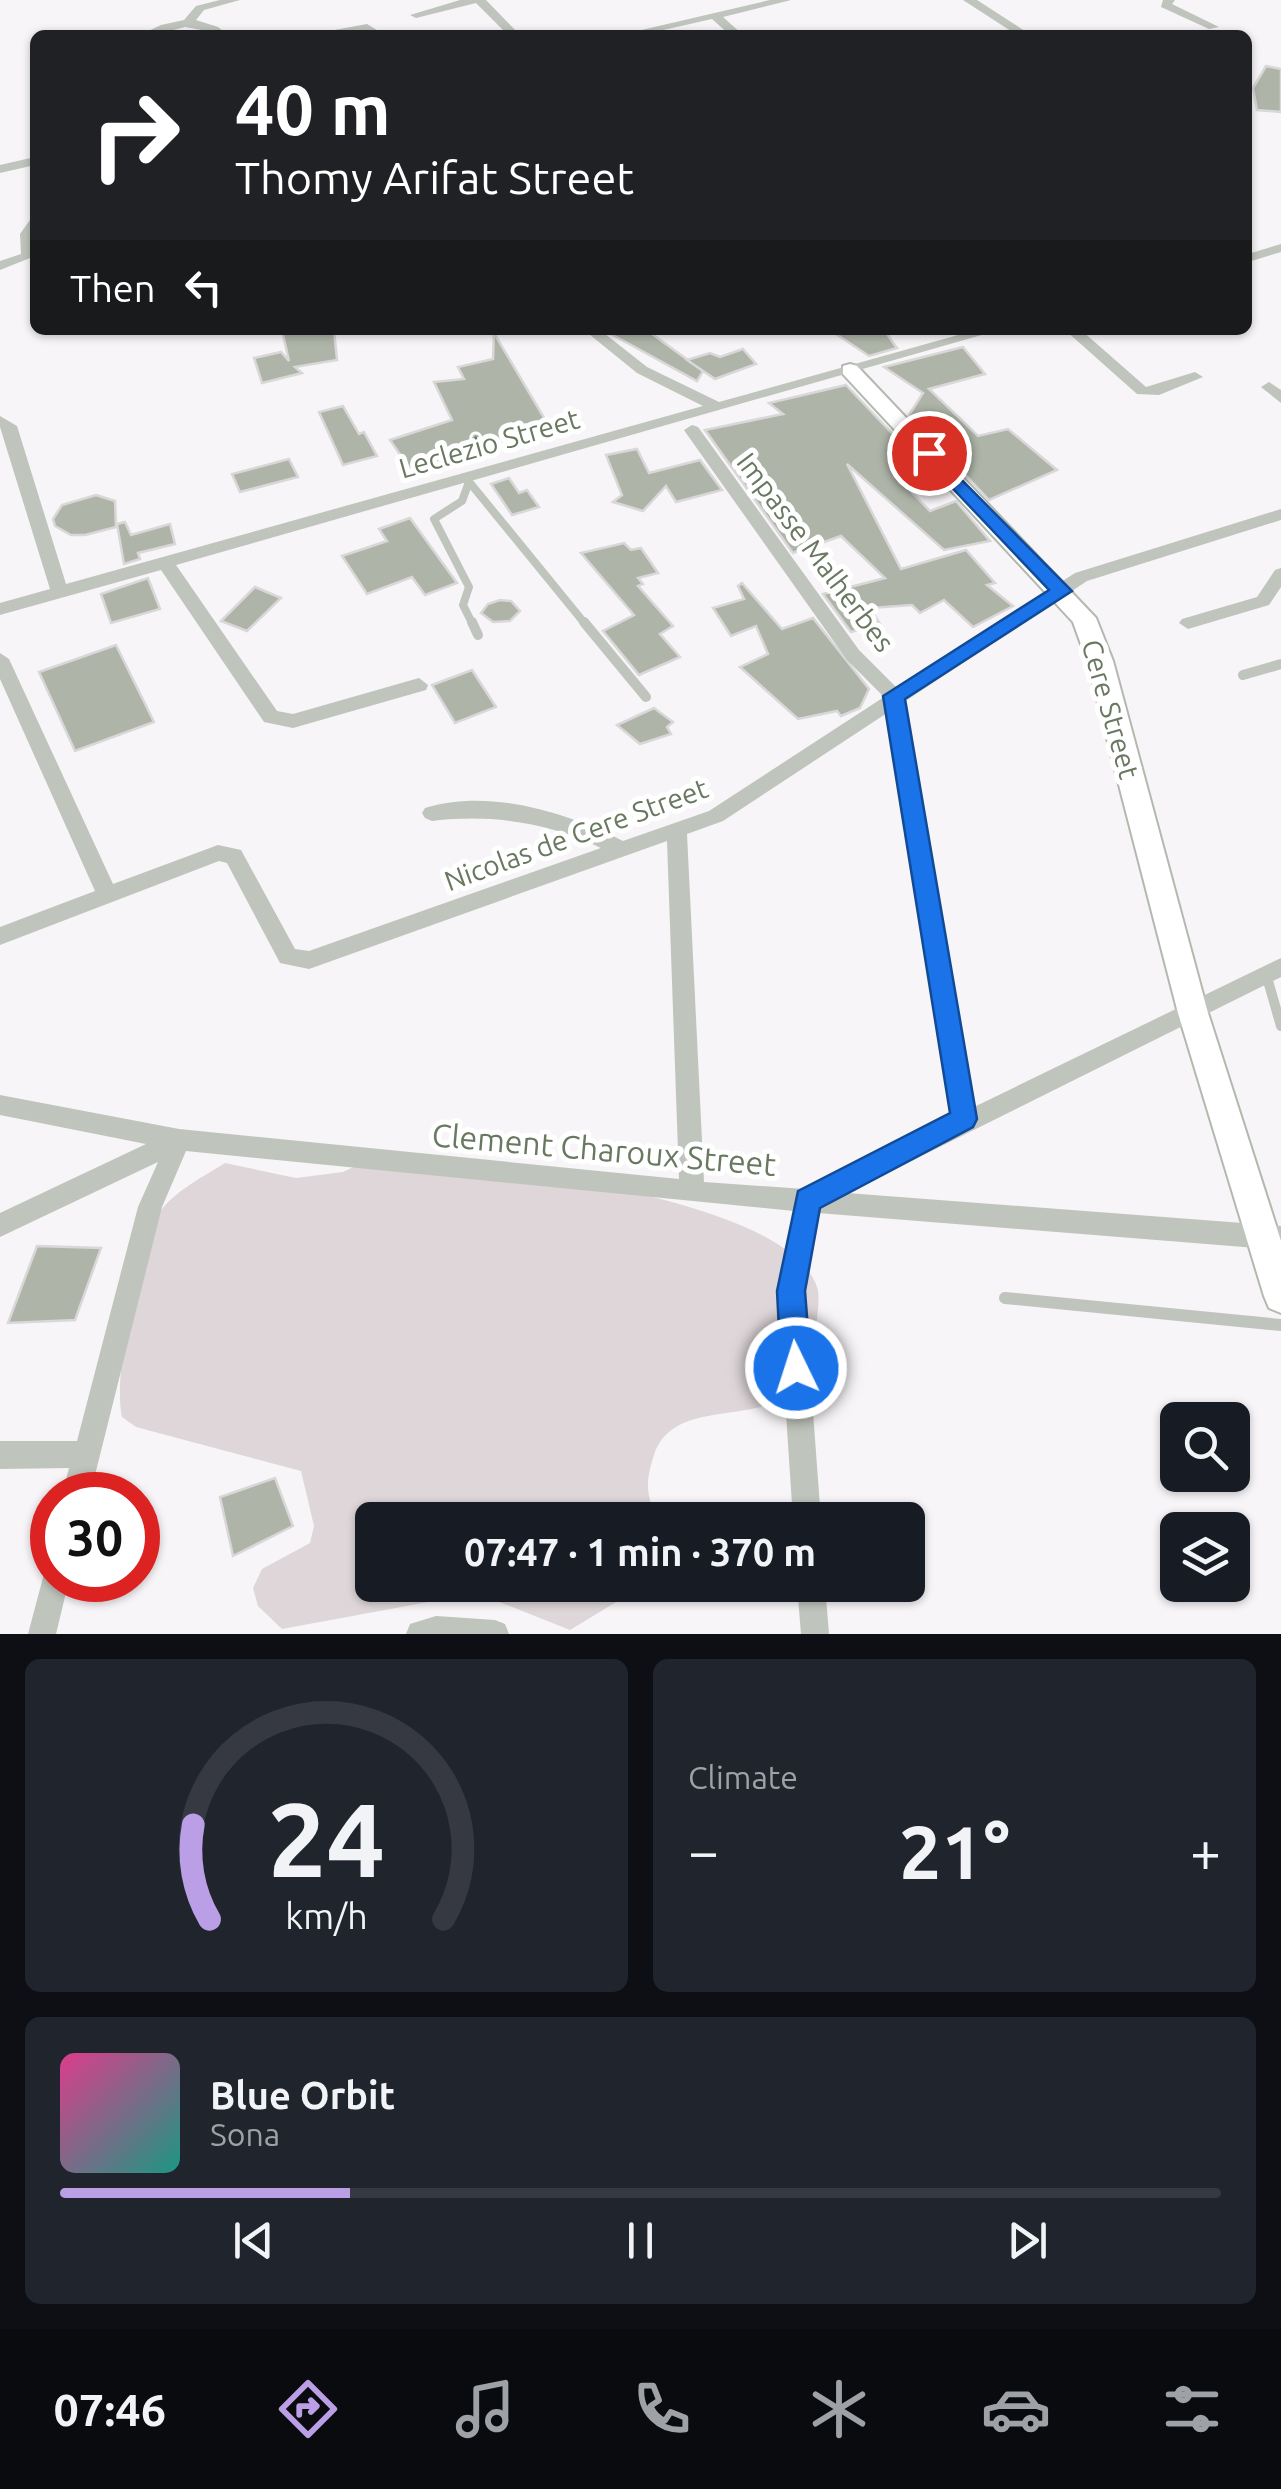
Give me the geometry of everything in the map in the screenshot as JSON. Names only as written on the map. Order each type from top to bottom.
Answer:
[{"type":"street","points":[[188,23],[200,8],[234,0]]},
{"type":"street","points":[[416,15],[477,0],[509,30]]},
{"type":"street","points":[[650,30],[785,0]]},
{"type":"street","points":[[969,0],[1018,30]]},
{"type":"street","points":[[1170,0],[1165,5],[1213,27],[1205,30]]},
{"type":"street","points":[[716,16],[731,30]]},
{"type":"street","points":[[164,30],[188,23],[216,30]]},
{"type":"street","points":[[0,168],[30,162]]},
{"type":"street","points":[[0,266],[28,256],[26,234],[30,230]]},
{"type":"street","points":[[1252,257],[1281,248]]},
{"type":"street","points":[[597,335],[642,370],[717,407]]},
{"type":"street","name":"Leclezio Street","points":[[0,609],[974,335]]},
{"type":"street","points":[[1078,335],[1142,390],[1154,392],[1195,377]]},
{"type":"street","name":"Cere Street","points":[[850,370],[1084,618],[1100,660],[1193,1013],[1273,1237],[1281,1296]]},
{"type":"street","points":[[0,421],[9,426],[60,592]]},
{"type":"street","name":"Impasse Malherbes","points":[[692,430],[853,655],[894,696]]},
{"type":"street","name":"Nicolas de Cere Street","points":[[107,894],[218,853],[234,856],[288,958],[308,960],[677,834],[744,801],[894,696],[1081,577],[1279,517]]},
{"type":"street","points":[[166,562],[271,718],[293,720],[419,684]]},
{"type":"street","points":[[1188,623],[1263,601],[1281,574]]},
{"type":"street","points":[[0,659],[107,894],[0,936]]},
{"type":"street","points":[[894,696],[964,1119]]},
{"type":"street","points":[[432,814],[500,810],[582,828],[624,851]]},
{"type":"street","points":[[677,834],[692,1192]]},
{"type":"street","points":[[806,1502],[791,1291],[808,1200],[964,1119],[1193,1013],[1274,971]]},
{"type":"street","name":"Clement Charoux Street","points":[[0,1105],[179,1140],[692,1192],[1273,1237]]},
{"type":"street","points":[[0,1225],[179,1140]]},
{"type":"street","points":[[82,1472],[150,1207],[179,1140]]},
{"type":"street","points":[[0,1455],[86,1454]]},
{"type":"street","points":[[42,1634],[50,1602]]},
{"type":"street","points":[[813,1602],[815,1634]]},
{"type":"street","points":[[420,1634],[436,1630],[495,1634]]},
{"type":"lane","points":[[467,480],[462,501],[434,519],[469,587],[463,605],[478,635]]},
{"type":"lane","points":[[467,480],[646,697]]},
{"type":"lane","points":[[1243,675],[1281,664]]},
{"type":"lane","points":[[1274,971],[1281,1026]]},
{"type":"lane","points":[[1004,1298],[1281,1325]]},
{"type":"shaded area","points":[[385,1152],[622,1190],[689,1207],[748,1229],[793,1255],[817,1287],[816,1332],[809,1369],[793,1392],[770,1404],[689,1421],[668,1433],[654,1455],[648,1481],[651,1502],[355,1502],[355,1602],[428,1602],[282,1629],[258,1606],[253,1588],[262,1569],[310,1543],[314,1526],[301,1471],[136,1427],[122,1417],[123,1348],[147,1238],[160,1211],[185,1188],[225,1163],[296,1178],[343,1172]]},
{"type":"shaded area","points":[[500,1602],[616,1602],[570,1630]]},
{"type":"building","points":[[1266,66],[1281,69],[1281,112],[1257,110],[1253,88]]},
{"type":"building","points":[[283,335],[334,335],[337,360],[295,367],[302,373],[262,383],[254,358],[281,352],[289,361]]},
{"type":"building","points":[[495,335],[550,428],[450,449],[459,463],[415,476],[390,440],[452,420],[434,382],[464,379],[458,367],[493,359]]},
{"type":"building","points":[[613,335],[654,335],[703,371],[697,381]]},
{"type":"building","points":[[838,335],[888,335],[897,348],[869,356]]},
{"type":"building","points":[[963,347],[985,374],[929,389],[978,436],[1008,429],[1057,470],[989,500],[909,415],[923,393],[884,367]]},
{"type":"building","points":[[743,349],[756,364],[715,379],[687,360],[710,353],[720,357]]},
{"type":"building","points":[[846,385],[923,466],[896,476],[930,511],[956,501],[990,541],[944,550],[847,464],[901,569],[966,550],[995,583],[987,585],[1013,606],[973,627],[944,600],[920,613],[912,605],[870,608],[880,624],[851,632],[823,594],[885,578],[841,536],[793,553],[705,430],[783,414],[769,403]]},
{"type":"building","points":[[343,406],[377,456],[343,465],[319,412]]},
{"type":"building","points":[[637,449],[649,473],[700,460],[722,490],[676,502],[666,486],[643,511],[613,502],[622,495],[606,455]]},
{"type":"building","points":[[289,459],[298,477],[240,492],[232,474]]},
{"type":"building","points":[[509,478],[519,493],[527,490],[539,507],[512,515],[491,484]]},
{"type":"building","points":[[96,495],[115,501],[116,527],[71,535],[55,526],[53,519],[62,505]]},
{"type":"building","points":[[410,518],[457,583],[425,595],[412,577],[367,594],[342,556],[387,541],[379,529]]},
{"type":"building","points":[[125,522],[131,535],[170,524],[175,544],[138,553],[140,559],[124,564],[117,524]]},
{"type":"building","points":[[624,543],[631,550],[641,548],[658,573],[638,578],[643,584],[638,586],[673,626],[660,634],[680,657],[639,675],[603,631],[634,615],[581,553]]},
{"type":"building","points":[[148,578],[160,609],[111,623],[101,594]]},
{"type":"building","points":[[742,583],[782,629],[813,618],[869,689],[860,708],[841,716],[837,711],[798,719],[740,667],[768,654],[756,626],[731,636],[713,608],[744,599],[738,586]]},
{"type":"building","points":[[255,587],[281,598],[247,631],[221,621]]},
{"type":"building","points":[[511,601],[520,611],[510,621],[493,622],[481,613],[488,604]]},
{"type":"building","points":[[116,645],[154,722],[75,751],[39,672]]},
{"type":"building","points":[[472,670],[496,707],[455,723],[432,685]]},
{"type":"building","points":[[654,708],[673,722],[667,727],[671,734],[640,744],[617,725]]},
{"type":"building","points":[[37,1246],[101,1248],[75,1320],[8,1323]]},
{"type":"building","points":[[275,1478],[293,1526],[233,1556],[220,1497]]},
{"type":"route","points":[[796,1368],[791,1291],[808,1200],[964,1119],[894,696],[1062,591],[929,453]]}]
